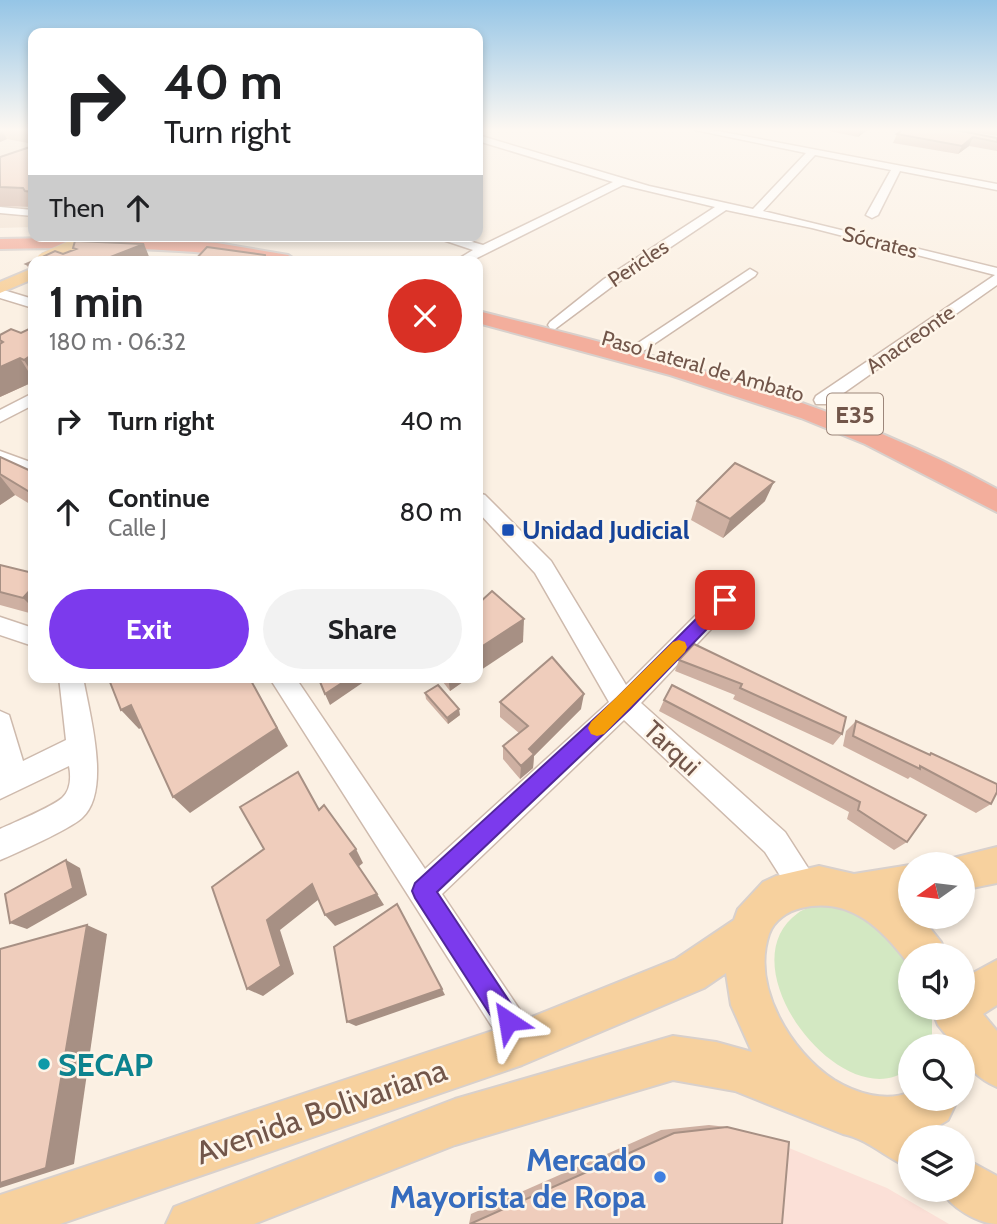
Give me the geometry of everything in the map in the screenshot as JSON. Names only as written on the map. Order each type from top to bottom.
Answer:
[{"type":"highway","points":[[0,244],[40,242]]},
{"type":"highway","points":[[121,242],[242,250],[267,256]]},
{"type":"highway","points":[[96,256],[152,252],[194,256]]},
{"type":"highway","points":[[0,253],[28,258]]},
{"type":"highway","name":"Paso Lateral de Ambato","points":[[483,306],[640,347],[904,434],[997,484]]},
{"type":"highway","name":"Paso Lateral de Ambato","points":[[483,318],[823,409]]},
{"type":"highway","points":[[823,409],[931,464],[997,502]]},
{"type":"highway","points":[[823,409],[997,524]]},
{"type":"main road","points":[[51,256],[87,242]]},
{"type":"main road","points":[[73,256],[103,242]]},
{"type":"main road","points":[[3,284],[28,268]]},
{"type":"main road","points":[[3,284],[28,275]]},
{"type":"main road","points":[[975,869],[997,865]]},
{"type":"main road","points":[[804,885],[828,886],[853,892],[885,911],[918,943]]},
{"type":"main road","name":"Avenida Bolivariana","points":[[804,885],[780,893],[761,909],[748,933],[743,966],[750,1004],[767,1042],[795,1078],[830,1106]]},
{"type":"main road","points":[[853,892],[898,886]]},
{"type":"main road","name":"Avenida Bolivariana","points":[[0,1220],[522,1043],[690,974],[748,933]]},
{"type":"main road","points":[[975,999],[997,980]]},
{"type":"main road","points":[[960,1020],[997,1065]]},
{"type":"main road","name":"Avenida Bolivariana","points":[[191,1224],[455,1122],[673,1058],[708,1060],[744,1069],[851,1115],[873,1121],[906,1119],[920,1111]]},
{"type":"main road","points":[[873,1121],[898,1137]]},
{"type":"main road","points":[[975,1190],[997,1204]]},
{"type":"street","points":[[472,256],[611,187]]},
{"type":"street","name":"Sócrates","points":[[643,187],[756,212],[997,272]]},
{"type":"street","points":[[756,212],[780,187]]},
{"type":"street","points":[[872,215],[887,187]]},
{"type":"street","name":"Pericles","points":[[555,325],[609,282],[724,206]]},
{"type":"street","points":[[0,210],[28,212]]},
{"type":"street","points":[[458,242],[485,250]]},
{"type":"street","points":[[640,347],[750,273]]},
{"type":"street","name":"Anacreonte","points":[[823,409],[997,279]]},
{"type":"street","points":[[3,284],[28,301]]},
{"type":"street","points":[[0,417],[28,401]]},
{"type":"street","points":[[0,457],[28,468]]},
{"type":"street","name":"Tarqui","points":[[483,505],[543,567],[624,704],[775,842],[804,885]]},
{"type":"street","points":[[423,891],[624,704],[725,600]]},
{"type":"street","points":[[0,626],[28,635]]},
{"type":"street","points":[[0,845],[72,808],[84,782],[72,683]]},
{"type":"street","points":[[285,683],[522,1043]]},
{"type":"street","points":[[0,723],[7,783],[78,748]]},
{"type":"shaded area","points":[[0,187],[28,187],[28,227],[0,228]]},
{"type":"shaded area","points":[[767,1139],[887,1188],[898,1194],[898,1202],[911,1202],[949,1224],[758,1224]]},
{"type":"green space","points":[[818,905],[834,906],[860,913],[898,945],[898,1020],[932,1020],[932,1034],[898,1034],[898,1073],[883,1079],[855,1074],[826,1056],[802,1030],[783,999],[775,967],[779,937],[798,913]]},
{"type":"building","points":[[75,242],[144,244],[113,256],[44,256],[55,251],[63,254],[76,249],[73,248]]},
{"type":"building","points":[[207,247],[265,255],[265,256],[199,256]]},
{"type":"building","points":[[11,329],[21,333],[28,330],[28,357],[0,367],[0,344],[3,342],[0,335]]},
{"type":"building","points":[[0,457],[28,470],[28,491],[0,474]]},
{"type":"building","points":[[735,463],[774,482],[730,519],[697,501]]},
{"type":"building","points":[[0,565],[28,572],[28,592],[23,598],[0,592]]},
{"type":"building","points":[[492,591],[524,619],[483,646],[483,599]]},
{"type":"building","points":[[694,644],[846,717],[842,734],[740,688],[742,684],[679,660]]},
{"type":"building","points":[[552,657],[584,694],[529,749],[534,754],[521,766],[503,746],[528,726],[500,702]]},
{"type":"building","points":[[110,683],[252,683],[277,728],[173,797],[131,705],[121,710]]},
{"type":"building","points":[[320,683],[342,683],[325,694]]},
{"type":"building","points":[[438,685],[459,709],[447,718],[425,693]]},
{"type":"building","points":[[672,685],[926,815],[907,842],[858,810],[860,802],[664,700]]},
{"type":"building","points":[[856,721],[997,784],[997,792],[991,804],[920,766],[920,769],[853,736]]},
{"type":"building","points":[[298,772],[319,810],[324,805],[356,849],[350,854],[377,894],[325,915],[312,884],[267,920],[281,966],[247,989],[212,887],[264,849],[240,807]]},
{"type":"building","points":[[66,860],[73,888],[10,923],[5,894]]},
{"type":"building","points":[[397,904],[442,989],[347,1022],[334,947]]},
{"type":"building","name":"SECAP","points":[[87,925],[46,1168],[0,1183],[0,949]]},
{"type":"building","name":"Mercado Mayorista de Ropa","points":[[727,1127],[789,1142],[782,1224],[470,1224],[674,1133]]},
{"type":"slow traffic","points":[[597,728],[679,647]]},
{"type":"place","name":"Unidad Judicial","points":[[508,530]]},
{"type":"place","name":"SECAP","points":[[44,1064]]},
{"type":"place","name":"Mercado Mayorista de Ropa","points":[[660,1177]]},
{"type":"route","points":[[508,1021],[423,891],[624,704],[725,600]]}]
